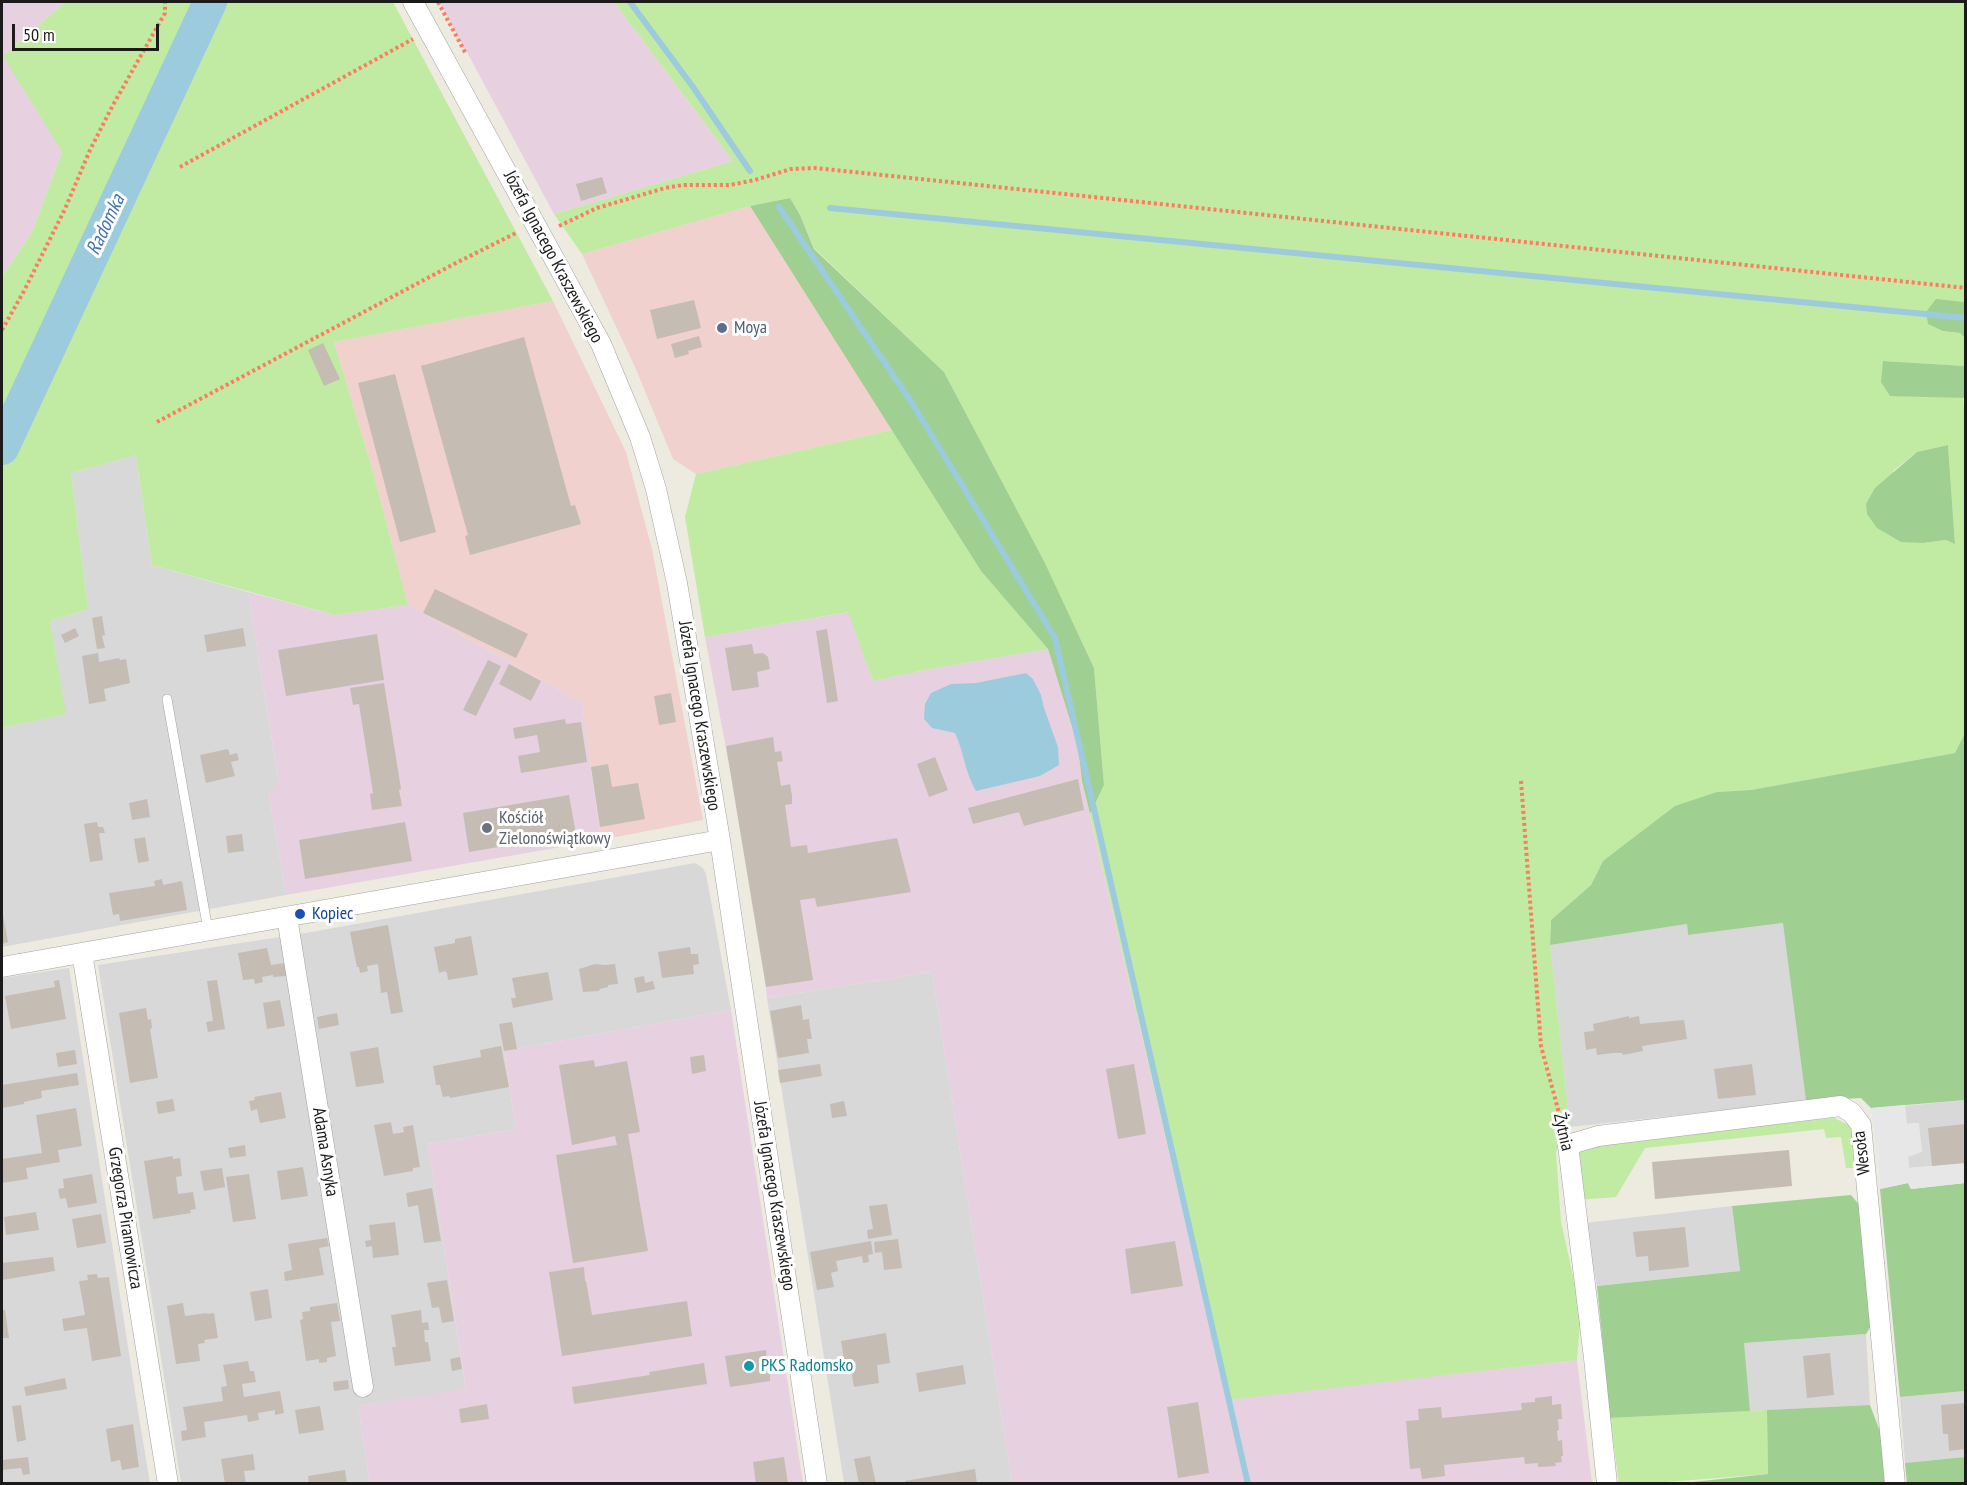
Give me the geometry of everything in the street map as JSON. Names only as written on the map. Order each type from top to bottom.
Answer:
[{"type":"street","name":"Józefa Ignacego Kraszewskiego","points":[[413,2],[601,344],[640,437],[656,489],[677,583],[720,840],[817,1484]]},
{"type":"street","points":[[2,967],[720,840]]},
{"type":"street","name":"Adama Asnyka","points":[[287,917],[363,1387]]},
{"type":"street","name":"Grzegorza Piramowicza","points":[[82,953],[168,1484]]},
{"type":"street","name":"Wesoła","points":[[1568,1145],[1598,1136],[1841,1106],[1852,1113],[1861,1125],[1895,1484]]},
{"type":"street","name":"Żytnia","points":[[1568,1145],[1607,1484]]},
{"type":"lane","points":[[167,699],[208,930]]},
{"type":"path","points":[[2,330],[65,209],[90,150],[113,105],[165,13],[165,2]]},
{"type":"path","points":[[180,167],[429,30]]},
{"type":"path","points":[[559,226],[597,207],[665,188],[683,185],[730,184],[755,180],[791,169],[815,168],[1965,288]]},
{"type":"path","points":[[157,422],[454,264],[535,224]]},
{"type":"path","name":"Żytnia","points":[[1521,781],[1541,1046],[1568,1145]]},
{"type":"shaded area","points":[[2,2],[65,2],[4,55],[62,152],[32,232],[2,277]]},
{"type":"shaded area","points":[[440,2],[614,2],[733,161],[554,214]]},
{"type":"shaded area","name":"Moya","points":[[750,206],[892,430],[696,474],[673,459],[635,367],[582,254]]},
{"type":"shaded area","points":[[553,301],[626,452],[652,549],[703,820],[601,840],[582,703],[408,605],[373,472],[334,342]]},
{"type":"shaded area","points":[[136,455],[152,565],[248,592],[279,784],[269,795],[286,895],[2,947],[2,728],[65,714],[50,621],[88,609],[71,473]]},
{"type":"shaded area","points":[[248,592],[335,615],[408,605],[582,703],[601,840],[286,895],[269,795],[279,783]]},
{"type":"shaded area","points":[[849,612],[873,681],[1048,649],[1078,746],[1082,781],[1227,1399],[1577,1360],[1592,1483],[1012,1483],[932,972],[767,998],[760,928],[705,637]]},
{"type":"shaded area","points":[[695,863],[703,868],[706,874],[731,1010],[504,1051],[516,1129],[428,1144],[466,1390],[358,1406],[370,1483],[181,1483],[98,965],[306,933]]},
{"type":"shaded area","points":[[1784,923],[1806,1101],[1570,1127],[1550,945],[1687,924],[1688,935]]},
{"type":"shaded area","points":[[69,968],[150,1483],[2,1484],[2,978]]},
{"type":"shaded area","points":[[932,972],[1012,1483],[844,1483],[767,998]]},
{"type":"shaded area","points":[[731,1010],[803,1483],[370,1483],[358,1406],[466,1389],[428,1144],[516,1129],[504,1051]]},
{"type":"shaded area","points":[[1965,1100],[1965,1163],[1909,1168],[1908,1157],[1922,1151],[1918,1123],[1906,1124],[1905,1106]]},
{"type":"shaded area","points":[[1905,1105],[1907,1124],[1919,1123],[1922,1152],[1908,1157],[1909,1168],[1965,1163],[1965,1183],[1911,1189],[1908,1183],[1880,1189],[1871,1108]]},
{"type":"shaded area","points":[[1732,1206],[1740,1271],[1597,1286],[1585,1223]]},
{"type":"shaded area","points":[[1866,1334],[1870,1405],[1750,1411],[1743,1343]]},
{"type":"shaded area","points":[[1965,1391],[1965,1457],[1905,1463],[1900,1397]]},
{"type":"green space","points":[[65,2],[393,2],[553,301],[334,342],[373,472],[408,605],[335,615],[152,565],[136,455],[71,473],[88,609],[50,621],[66,714],[2,728],[2,277],[32,232],[62,152],[3,56]]},
{"type":"green space","points":[[614,2],[1965,2],[1965,302],[1936,300],[1943,331],[1960,333],[1965,338],[1965,366],[1883,361],[1933,396],[1963,398],[1966,426],[1965,733],[1955,753],[1751,790],[1717,792],[1603,861],[1591,885],[1551,920],[1550,945],[1570,1127],[1556,1152],[1561,1222],[1581,1312],[1577,1360],[1227,1400],[1090,814],[1104,785],[1094,668],[1045,563],[944,372],[814,248],[790,198],[750,206],[582,254],[554,214],[733,161]],"holes":[[[1948,445],[1955,543],[1946,540],[1923,543],[1893,471],[1917,452]]]},
{"type":"green space","points":[[790,198],[800,215],[814,249],[944,372],[1045,563],[1094,668],[1104,785],[1090,814],[1082,781],[1078,746],[1048,649],[981,571],[750,206]]},
{"type":"green space","points":[[1936,299],[1965,302],[1965,338],[1960,333],[1943,331],[1928,324],[1926,312]]},
{"type":"green space","points":[[1883,361],[1965,366],[1965,398],[1890,396],[1881,382]]},
{"type":"green space","points":[[892,430],[981,571],[1048,649],[873,681],[848,612],[705,637],[685,517],[696,474]]},
{"type":"green space","points":[[1948,445],[1955,544],[1946,540],[1923,543],[1901,542],[1877,528],[1867,514],[1866,504],[1875,488],[1917,452]]},
{"type":"green space","points":[[1965,733],[1965,1100],[1871,1108],[1861,1098],[1806,1101],[1783,923],[1688,935],[1687,924],[1550,945],[1551,920],[1591,885],[1603,861],[1675,806],[1717,792],[1751,790],[1955,753]]},
{"type":"green space","points":[[1834,1118],[1853,1127],[1857,1168],[1846,1168],[1841,1137],[1826,1138],[1824,1129],[1645,1148],[1616,1197],[1578,1200],[1575,1156],[1592,1144]]},
{"type":"green space","points":[[1908,1183],[1911,1189],[1965,1183],[1965,1391],[1900,1397],[1880,1189]]},
{"type":"green space","points":[[1851,1195],[1861,1207],[1872,1324],[1866,1334],[1744,1343],[1750,1411],[1610,1418],[1597,1286],[1740,1271],[1732,1206]]},
{"type":"green space","points":[[1870,1405],[1881,1434],[1886,1483],[1674,1484],[1768,1474],[1767,1410]]},
{"type":"green space","points":[[1767,1410],[1768,1474],[1654,1483],[1619,1483],[1610,1418]]},
{"type":"green space","points":[[1965,1457],[1965,1483],[1907,1483],[1905,1463]]},
{"type":"water","points":[[1026,673],[1033,679],[1041,695],[1058,747],[1059,765],[1040,776],[976,791],[969,777],[955,733],[932,728],[924,719],[925,704],[931,693],[951,684],[976,683]]},
{"type":"building","points":[[602,177],[607,193],[581,201],[576,184]]},
{"type":"building","points":[[694,300],[701,328],[657,339],[650,310]]},
{"type":"building","points":[[699,336],[702,347],[675,358],[671,344]]},
{"type":"building","points":[[524,337],[571,506],[575,505],[581,524],[470,555],[465,536],[468,535],[421,366]]},
{"type":"building","points":[[323,343],[340,379],[324,386],[308,350]]},
{"type":"building","points":[[395,374],[436,532],[400,542],[358,383]]},
{"type":"building","points":[[435,589],[528,634],[516,658],[423,613]]},
{"type":"building","points":[[102,616],[105,635],[102,636],[105,648],[97,649],[92,618]]},
{"type":"building","points":[[75,628],[79,636],[65,643],[61,635]]},
{"type":"building","points":[[243,628],[246,646],[207,652],[204,635]]},
{"type":"building","points":[[827,629],[838,701],[827,703],[816,631]]},
{"type":"building","points":[[377,634],[384,680],[286,696],[278,650]]},
{"type":"building","points":[[752,644],[754,654],[763,653],[768,657],[770,669],[757,672],[759,687],[732,691],[725,648]]},
{"type":"building","points":[[98,653],[99,662],[126,659],[130,683],[104,689],[106,701],[89,704],[82,656]]},
{"type":"building","points":[[488,660],[501,666],[476,716],[463,710]]},
{"type":"building","points":[[509,664],[541,681],[531,701],[499,684]]},
{"type":"building","points":[[384,683],[402,806],[372,810],[370,794],[373,793],[359,704],[353,705],[350,688]]},
{"type":"building","points":[[671,693],[676,722],[659,725],[654,696]]},
{"type":"building","points":[[565,719],[566,724],[581,722],[587,762],[521,773],[518,756],[540,752],[537,735],[515,739],[513,728]]},
{"type":"building","points":[[773,737],[775,752],[781,751],[783,761],[777,762],[781,786],[790,784],[792,796],[792,804],[785,805],[791,847],[807,845],[808,853],[897,838],[911,892],[817,907],[815,898],[800,900],[813,980],[766,987],[726,746]]},
{"type":"building","points":[[228,749],[230,755],[237,753],[239,760],[231,762],[235,776],[206,783],[200,755]]},
{"type":"building","points":[[935,757],[948,790],[929,797],[917,764]]},
{"type":"building","points":[[608,764],[612,787],[638,783],[645,819],[600,827],[591,767]]},
{"type":"building","points":[[1078,779],[1084,810],[1024,826],[1019,812],[973,824],[968,808]]},
{"type":"building","points":[[569,795],[576,834],[469,852],[463,813]]},
{"type":"building","points":[[147,799],[150,817],[132,820],[129,803]]},
{"type":"building","points":[[97,822],[98,827],[103,827],[105,833],[99,833],[103,860],[90,862],[84,824]]},
{"type":"building","points":[[405,822],[412,861],[305,879],[299,840]]},
{"type":"building","points":[[242,834],[244,851],[228,853],[226,836]]},
{"type":"building","points":[[145,837],[149,861],[138,863],[134,839]]},
{"type":"building","points":[[162,879],[163,885],[182,881],[187,910],[120,921],[119,914],[113,915],[109,893],[155,886],[154,881]]},
{"type":"building","points":[[2,910],[8,942],[2,944]]},
{"type":"building","points":[[388,925],[403,1012],[391,1014],[387,992],[381,993],[378,964],[367,966],[368,971],[360,973],[350,932]]},
{"type":"building","points":[[471,936],[478,975],[448,980],[445,971],[439,973],[434,947],[455,943],[455,939]]},
{"type":"building","points":[[690,947],[691,954],[698,954],[699,964],[693,965],[694,974],[662,978],[658,952]]},
{"type":"building","points":[[267,948],[271,965],[284,963],[287,976],[262,977],[263,982],[255,984],[254,979],[243,980],[238,953]]},
{"type":"building","points":[[595,964],[615,964],[618,984],[608,985],[599,991],[583,992],[579,969]]},
{"type":"building","points":[[548,972],[553,1000],[513,1008],[511,998],[516,998],[512,978]]},
{"type":"building","points":[[644,976],[645,983],[653,981],[655,989],[637,993],[634,978]]},
{"type":"building","points":[[59,980],[66,1019],[11,1029],[5,996],[55,987],[54,981]]},
{"type":"building","points":[[217,980],[225,1029],[208,1032],[206,1022],[213,1021],[207,981]]},
{"type":"building","points":[[280,1000],[285,1026],[267,1029],[263,1003]]},
{"type":"building","points":[[801,1005],[803,1020],[809,1019],[812,1039],[807,1039],[809,1053],[778,1058],[770,1011]]},
{"type":"building","points":[[146,1008],[148,1020],[151,1019],[152,1028],[150,1029],[158,1078],[130,1083],[119,1013]]},
{"type":"building","points":[[337,1013],[339,1025],[319,1029],[317,1017]]},
{"type":"building","points":[[1629,1016],[1629,1018],[1639,1016],[1640,1024],[1684,1020],[1687,1039],[1642,1046],[1643,1051],[1623,1055],[1613,1053],[1597,1055],[1596,1048],[1586,1050],[1584,1032],[1594,1031],[1593,1024]]},
{"type":"building","points":[[512,1022],[517,1049],[504,1051],[499,1024]]},
{"type":"building","points":[[501,1046],[509,1087],[450,1098],[449,1096],[443,1097],[440,1085],[436,1085],[433,1066],[481,1057],[480,1050]]},
{"type":"building","points":[[378,1047],[384,1083],[356,1087],[350,1052]]},
{"type":"building","points":[[75,1050],[77,1064],[58,1067],[56,1053]]},
{"type":"building","points":[[704,1055],[706,1071],[692,1074],[690,1057]]},
{"type":"building","points":[[594,1060],[595,1067],[627,1061],[640,1132],[628,1134],[648,1251],[573,1263],[556,1155],[617,1145],[615,1136],[572,1145],[559,1065]]},
{"type":"building","points":[[820,1064],[822,1076],[780,1083],[778,1070]]},
{"type":"building","points":[[1134,1064],[1146,1134],[1118,1139],[1106,1069]]},
{"type":"building","points":[[1752,1064],[1756,1095],[1718,1099],[1714,1069]]},
{"type":"building","points":[[77,1073],[79,1085],[41,1091],[42,1098],[2,1108],[2,1085]]},
{"type":"building","points":[[281,1092],[286,1118],[260,1123],[257,1109],[251,1111],[249,1101],[255,1100],[254,1097]]},
{"type":"building","points":[[173,1099],[175,1111],[158,1114],[156,1102]]},
{"type":"building","points":[[844,1101],[847,1116],[832,1118],[830,1104]]},
{"type":"building","points":[[76,1108],[82,1146],[58,1150],[60,1162],[26,1168],[28,1179],[2,1183],[2,1159],[42,1153],[36,1115]]},
{"type":"building","points":[[391,1122],[393,1134],[404,1132],[403,1127],[413,1125],[420,1167],[413,1168],[413,1171],[384,1176],[374,1125]]},
{"type":"building","points":[[1965,1124],[1965,1163],[1932,1166],[1928,1128]]},
{"type":"building","points":[[245,1145],[246,1156],[230,1158],[228,1148]]},
{"type":"building","points":[[1789,1150],[1792,1186],[1655,1199],[1652,1162]]},
{"type":"building","points":[[173,1156],[173,1159],[180,1158],[182,1176],[176,1177],[178,1194],[193,1192],[196,1209],[190,1210],[191,1213],[153,1219],[144,1161]]},
{"type":"building","points":[[303,1167],[308,1196],[281,1200],[277,1171]]},
{"type":"building","points":[[222,1168],[225,1187],[204,1191],[200,1171]]},
{"type":"building","points":[[92,1174],[97,1203],[68,1208],[66,1198],[60,1199],[58,1189],[64,1188],[63,1179]]},
{"type":"building","points":[[249,1174],[256,1219],[233,1222],[226,1177]]},
{"type":"building","points":[[432,1188],[441,1241],[424,1243],[418,1205],[408,1207],[406,1193]]},
{"type":"building","points":[[887,1204],[892,1235],[868,1239],[867,1230],[873,1229],[869,1206]]},
{"type":"building","points":[[36,1212],[39,1230],[6,1235],[4,1217]]},
{"type":"building","points":[[101,1214],[106,1243],[77,1248],[72,1219]]},
{"type":"building","points":[[395,1222],[399,1255],[373,1258],[372,1246],[366,1247],[365,1241],[371,1240],[369,1225]]},
{"type":"building","points":[[1685,1227],[1689,1267],[1649,1271],[1648,1256],[1636,1257],[1633,1232]]},
{"type":"building","points":[[327,1238],[329,1246],[319,1248],[324,1275],[285,1281],[284,1272],[292,1270],[288,1244]]},
{"type":"building","points":[[898,1239],[902,1268],[884,1270],[882,1252],[875,1253],[874,1242]]},
{"type":"building","points":[[871,1241],[873,1254],[868,1255],[869,1262],[863,1263],[862,1256],[836,1261],[838,1271],[831,1273],[834,1287],[817,1290],[810,1252]]},
{"type":"building","points":[[1175,1241],[1183,1286],[1131,1294],[1125,1249]]},
{"type":"building","points":[[53,1257],[55,1271],[2,1280],[2,1263]]},
{"type":"building","points":[[584,1267],[592,1315],[687,1301],[692,1336],[562,1356],[549,1272]]},
{"type":"building","points":[[97,1274],[98,1278],[109,1277],[121,1356],[92,1361],[87,1328],[64,1331],[62,1319],[85,1315],[79,1281],[88,1280],[87,1275]]},
{"type":"building","points":[[447,1280],[454,1321],[442,1323],[439,1307],[432,1308],[427,1283]]},
{"type":"building","points":[[268,1289],[272,1318],[255,1321],[250,1292]]},
{"type":"building","points":[[183,1303],[185,1316],[214,1313],[218,1338],[204,1340],[205,1343],[198,1344],[200,1361],[176,1364],[167,1306]]},
{"type":"building","points":[[337,1303],[340,1321],[331,1322],[336,1356],[327,1358],[327,1362],[319,1363],[319,1359],[306,1361],[300,1320],[303,1319],[302,1312],[310,1311],[310,1307]]},
{"type":"building","points":[[2,1310],[5,1310],[9,1338],[2,1338]]},
{"type":"building","points":[[421,1310],[422,1323],[428,1322],[429,1330],[424,1330],[431,1361],[395,1366],[392,1347],[396,1347],[391,1315]]},
{"type":"building","points":[[886,1333],[890,1363],[877,1365],[879,1383],[854,1387],[849,1359],[844,1360],[841,1341]]},
{"type":"building","name":"PKS Radomsko","points":[[766,1350],[767,1360],[770,1359],[770,1381],[730,1387],[725,1356]]},
{"type":"building","points":[[1830,1353],[1834,1395],[1807,1398],[1803,1356]]},
{"type":"building","points":[[460,1357],[462,1369],[452,1371],[450,1359]]},
{"type":"building","points":[[248,1361],[250,1371],[254,1371],[256,1382],[242,1384],[244,1397],[280,1391],[284,1413],[275,1415],[275,1410],[258,1413],[259,1420],[248,1422],[247,1415],[204,1422],[206,1437],[182,1441],[181,1431],[187,1430],[183,1407],[223,1401],[221,1387],[227,1386],[223,1365]]},
{"type":"building","points":[[704,1363],[707,1384],[574,1404],[572,1387],[650,1375],[649,1372]]},
{"type":"building","points":[[963,1365],[966,1384],[919,1392],[916,1373]]},
{"type":"building","points":[[65,1378],[67,1389],[26,1396],[24,1387]]},
{"type":"building","points":[[348,1380],[349,1389],[334,1391],[333,1382]]},
{"type":"building","points":[[1552,1396],[1552,1405],[1561,1404],[1562,1419],[1558,1419],[1559,1430],[1557,1431],[1558,1441],[1562,1440],[1563,1456],[1561,1456],[1562,1462],[1555,1463],[1556,1466],[1538,1467],[1538,1463],[1525,1464],[1524,1457],[1444,1465],[1445,1476],[1422,1479],[1420,1468],[1410,1469],[1406,1421],[1419,1420],[1418,1409],[1441,1407],[1442,1418],[1522,1410],[1521,1403],[1535,1402],[1535,1398]]},
{"type":"building","points":[[1198,1402],[1209,1473],[1178,1478],[1167,1407]]},
{"type":"building","points":[[1965,1403],[1965,1449],[1949,1451],[1948,1434],[1943,1434],[1941,1405]]},
{"type":"building","points":[[487,1404],[489,1419],[461,1423],[459,1409]]},
{"type":"building","points":[[21,1405],[26,1440],[17,1442],[12,1406]]},
{"type":"building","points":[[320,1406],[324,1430],[299,1434],[295,1410]]},
{"type":"building","points":[[133,1424],[139,1467],[122,1470],[120,1460],[111,1462],[106,1429]]},
{"type":"building","points":[[253,1454],[255,1470],[244,1471],[246,1484],[225,1484],[221,1459]]},
{"type":"building","points":[[870,1456],[876,1484],[859,1484],[854,1459]]},
{"type":"building","points":[[28,1457],[30,1474],[23,1475],[21,1468],[2,1470],[2,1460]]},
{"type":"building","points":[[784,1457],[788,1484],[756,1484],[753,1462]]},
{"type":"building","points":[[975,1469],[977,1484],[906,1484],[905,1481]]},
{"type":"building","points":[[345,1470],[347,1484],[309,1484],[308,1476]]},
{"type":"waterway","name":"Radomka","points":[[2,448],[210,2]]},
{"type":"waterway","points":[[630,2],[693,87],[750,171]]},
{"type":"waterway","points":[[779,207],[912,403],[1055,638],[1248,1484]]},
{"type":"waterway","points":[[830,208],[1966,318]]},
{"type":"place","name":"Moya","points":[[722,328]]},
{"type":"place","name":"Kościół Zielonoświątkowy","points":[[487,828]]},
{"type":"place","name":"Kopiec","points":[[300,914]]},
{"type":"place","name":"PKS Radomsko","points":[[749,1366]]}]
